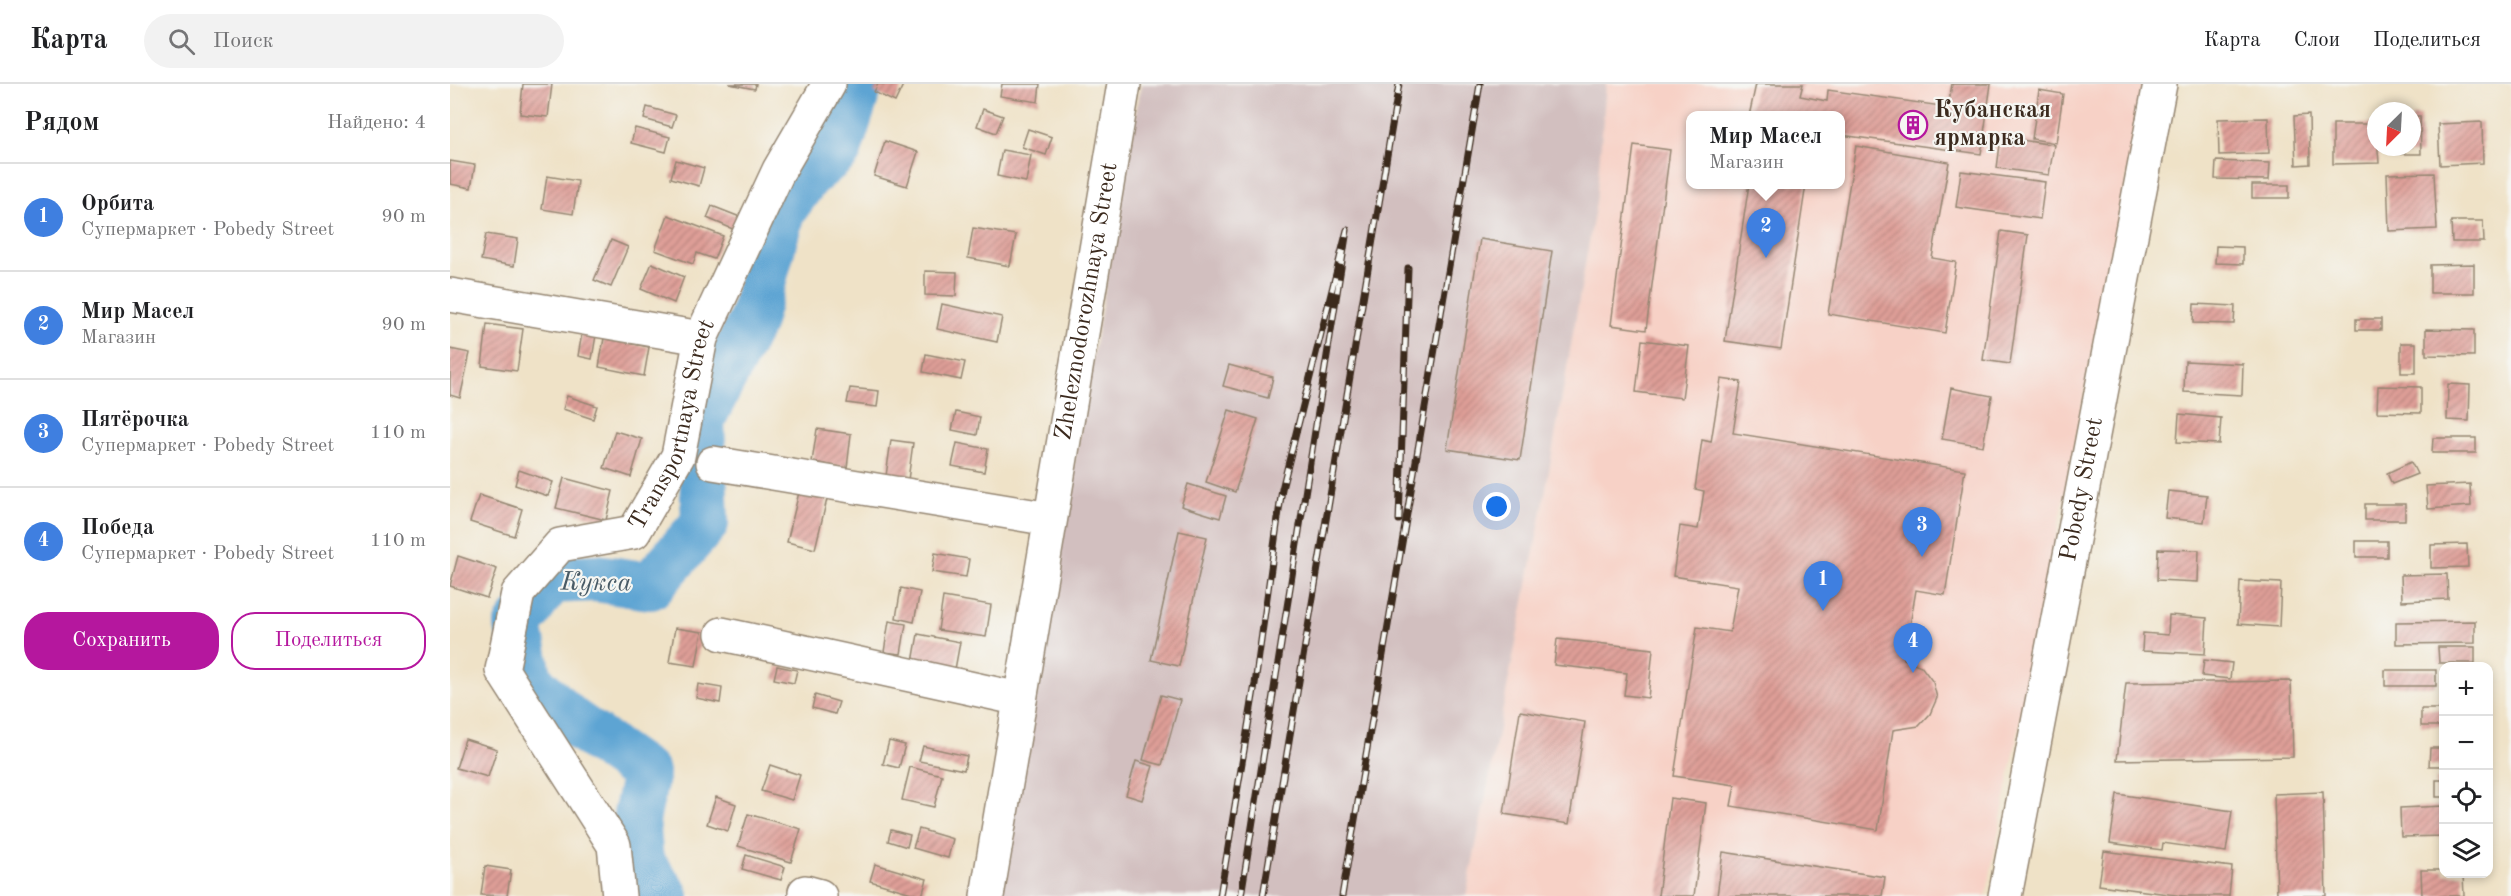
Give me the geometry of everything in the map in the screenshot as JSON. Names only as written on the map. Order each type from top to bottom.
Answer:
[{"type":"street","name":"Transportnaya Street","points":[[619,896],[614,845],[502,670],[518,593],[560,545],[634,532],[678,456],[701,338],[779,170],[829,84]]},
{"type":"street","name":"Zheleznodorozhnaya Street","points":[[987,896],[1124,84]]},
{"type":"street","name":"Pobedy Street","points":[[2005,896],[2160,84]]},
{"type":"street","points":[[450,295],[701,338]]},
{"type":"street","points":[[713,463],[1050,519]]},
{"type":"street","points":[[722,634],[1020,699]]},
{"type":"shaded area","points":[[1141,84],[1606,84],[1596,202],[1543,505],[1466,896],[998,896]]},
{"type":"shaded area","points":[[1606,84],[2145,84],[1986,896],[1466,896],[1543,505],[1596,202]]},
{"type":"building","points":[[523,84],[552,84],[548,117],[520,114]]},
{"type":"building","points":[[729,84],[756,84],[755,89]]},
{"type":"building","points":[[878,84],[903,85],[895,102],[874,92]]},
{"type":"building","points":[[1002,84],[1040,84],[1038,102],[1000,96]]},
{"type":"building","name":"Кубанская ярмарка","points":[[1756,84],[1803,84],[1800,96],[1827,101],[1828,90],[1948,107],[1952,84],[1991,84],[1981,154],[1845,136],[1845,111],[1750,111]]},
{"type":"building","points":[[2039,90],[2063,94],[2056,143],[2032,139]]},
{"type":"building","points":[[647,107],[676,115],[672,127],[644,119]]},
{"type":"building","points":[[983,109],[1003,116],[996,133],[977,126]]},
{"type":"building","points":[[2309,115],[2310,164],[2296,165],[2294,116]]},
{"type":"building","points":[[2268,118],[2269,153],[2219,155],[2218,119]]},
{"type":"building","points":[[2482,122],[2483,163],[2440,165],[2438,124]]},
{"type":"building","points":[[2333,124],[2367,124],[2367,156],[2378,156],[2379,163],[2333,164]]},
{"type":"building","points":[[635,128],[670,137],[666,152],[631,143]]},
{"type":"building","points":[[1028,129],[1052,137],[1046,155],[1022,147]]},
{"type":"building","points":[[2001,137],[2054,145],[2049,175],[1997,168]]},
{"type":"building","points":[[885,141],[918,152],[907,186],[874,176]]},
{"type":"building","points":[[1634,145],[1670,150],[1646,330],[1611,325]]},
{"type":"building","points":[[1856,146],[1949,162],[1932,258],[1956,262],[1945,333],[1828,314]]},
{"type":"building","points":[[1002,150],[1031,155],[1026,182],[997,176]]},
{"type":"building","points":[[676,160],[704,168],[699,186],[671,178]]},
{"type":"building","points":[[450,161],[475,165],[471,188],[450,184]]},
{"type":"building","points":[[2216,161],[2270,163],[2269,180],[2215,179]]},
{"type":"building","points":[[1961,171],[2045,182],[2040,219],[1956,207]]},
{"type":"building","points":[[2434,173],[2437,229],[2389,231],[2387,174]]},
{"type":"building","points":[[547,176],[578,181],[573,214],[542,209]]},
{"type":"building","points":[[2252,185],[2289,185],[2289,198],[2252,198]]},
{"type":"building","points":[[1748,189],[1805,189],[1781,349],[1725,341]]},
{"type":"building","points":[[712,206],[740,217],[735,230],[707,218]]},
{"type":"building","points":[[668,215],[723,236],[714,259],[697,253],[693,264],[655,250]]},
{"type":"building","points":[[2451,221],[2483,221],[2484,242],[2452,242]]},
{"type":"building","points":[[973,228],[1016,235],[1010,266],[968,258]]},
{"type":"building","points":[[2001,231],[2028,235],[2010,364],[1983,360]]},
{"type":"building","points":[[486,234],[518,239],[514,266],[481,260]]},
{"type":"building","points":[[1480,239],[1552,251],[1520,460],[1447,449]]},
{"type":"building","points":[[611,240],[628,247],[611,287],[594,280]]},
{"type":"building","points":[[2216,246],[2243,247],[2243,264],[2215,263]]},
{"type":"building","points":[[652,263],[684,277],[674,303],[641,289]]},
{"type":"building","points":[[2474,264],[2474,293],[2430,293],[2430,265]]},
{"type":"building","points":[[925,271],[957,272],[956,296],[925,295]]},
{"type":"building","points":[[942,304],[1002,317],[997,342],[937,329]]},
{"type":"building","points":[[2194,304],[2235,306],[2234,324],[2193,323]]},
{"type":"building","points":[[2356,319],[2381,319],[2381,330],[2356,330]]},
{"type":"building","points":[[487,324],[523,329],[517,371],[482,366]]},
{"type":"building","points":[[2426,329],[2474,330],[2474,356],[2426,355]]},
{"type":"building","points":[[582,333],[596,335],[592,359],[578,356]]},
{"type":"building","points":[[604,338],[649,347],[644,376],[599,367]]},
{"type":"building","points":[[1642,340],[1689,346],[1682,398],[1636,392]]},
{"type":"building","points":[[2401,343],[2416,343],[2416,373],[2401,373]]},
{"type":"building","points":[[450,349],[470,353],[460,398],[450,395]]},
{"type":"building","points":[[926,354],[965,362],[961,380],[923,372]]},
{"type":"building","points":[[2185,361],[2243,364],[2242,395],[2184,392]]},
{"type":"building","points":[[1229,365],[1273,377],[1268,398],[1223,386]]},
{"type":"building","points":[[1721,379],[1741,382],[1733,433],[1965,470],[1945,595],[1916,590],[1904,659],[1921,666],[1933,682],[1937,698],[1930,714],[1919,726],[1893,730],[1878,830],[1731,806],[1735,785],[1674,776],[1697,627],[1730,632],[1738,586],[1673,576],[1680,526],[1698,529],[1704,491],[1695,489],[1702,440],[1711,442]]},
{"type":"building","points":[[2448,384],[2470,385],[2469,421],[2447,420]]},
{"type":"building","points":[[2378,386],[2421,387],[2421,413],[2377,412]]},
{"type":"building","points":[[850,388],[879,391],[877,407],[847,403]]},
{"type":"building","points":[[1951,388],[1992,396],[1983,446],[1942,439]]},
{"type":"building","points":[[567,396],[597,406],[593,419],[563,409]]},
{"type":"building","points":[[1229,410],[1258,419],[1235,492],[1206,482]]},
{"type":"building","points":[[956,412],[980,417],[977,435],[952,430]]},
{"type":"building","points":[[2179,414],[2221,418],[2219,444],[2177,442]]},
{"type":"building","points":[[817,429],[851,434],[847,468],[812,462]]},
{"type":"building","points":[[615,431],[642,439],[631,477],[604,468]]},
{"type":"building","points":[[2433,438],[2476,438],[2476,453],[2432,453]]},
{"type":"building","points":[[891,440],[913,443],[908,480],[886,476]]},
{"type":"building","points":[[957,443],[988,449],[984,472],[952,466]]},
{"type":"building","points":[[2411,462],[2417,474],[2392,484],[2387,473]]},
{"type":"building","points":[[519,470],[553,482],[548,496],[515,485]]},
{"type":"building","points":[[564,478],[613,491],[606,520],[556,508]]},
{"type":"building","points":[[1188,484],[1226,496],[1220,518],[1181,506]]},
{"type":"building","points":[[2470,484],[2471,506],[2428,509],[2426,486]]},
{"type":"building","points":[[800,488],[828,495],[815,549],[787,542]]},
{"type":"building","points":[[2168,491],[2207,495],[2204,522],[2165,518]]},
{"type":"building","points":[[479,495],[522,509],[514,536],[470,522]]},
{"type":"building","points":[[2365,504],[2405,504],[2405,520],[2365,520]]},
{"type":"building","points":[[1179,531],[1207,537],[1179,666],[1151,660]]},
{"type":"building","points":[[2356,541],[2387,541],[2387,557],[2356,557]]},
{"type":"building","points":[[2467,544],[2468,567],[2431,568],[2431,545]]},
{"type":"building","points":[[2158,549],[2199,550],[2198,582],[2157,580]]},
{"type":"building","points":[[935,553],[969,559],[966,577],[932,572]]},
{"type":"building","points":[[458,556],[497,569],[487,598],[450,586]]},
{"type":"building","points":[[2447,574],[2448,599],[2402,601],[2401,575]]},
{"type":"building","points":[[2240,581],[2281,583],[2279,627],[2238,624]]},
{"type":"building","points":[[901,588],[920,592],[914,622],[896,618]]},
{"type":"building","points":[[943,597],[991,605],[986,637],[938,630]]},
{"type":"building","points":[[2169,615],[2207,618],[2205,654],[2142,651],[2143,633],[2168,635]]},
{"type":"building","points":[[889,621],[906,624],[901,654],[884,652]]},
{"type":"building","points":[[2475,621],[2475,643],[2396,644],[2396,622]]},
{"type":"building","points":[[675,628],[702,632],[696,666],[669,662]]},
{"type":"building","points":[[918,634],[960,642],[954,675],[912,668]]},
{"type":"building","points":[[1557,639],[1653,649],[1648,698],[1624,695],[1627,673],[1554,665]]},
{"type":"building","points":[[2438,647],[2475,647],[2475,662],[2439,663]]},
{"type":"building","points":[[2204,660],[2232,663],[2230,679],[2202,676]]},
{"type":"building","points":[[777,666],[797,670],[794,683],[774,679]]},
{"type":"building","points":[[2385,670],[2436,670],[2436,686],[2385,686]]},
{"type":"building","points":[[2291,681],[2293,757],[2117,760],[2126,683]]},
{"type":"building","points":[[698,684],[722,688],[720,703],[696,698]]},
{"type":"building","points":[[815,695],[839,702],[835,714],[812,708]]},
{"type":"building","points":[[1161,695],[1180,700],[1162,765],[1143,760]]},
{"type":"building","points":[[2421,709],[2439,709],[2439,726],[2421,726]]},
{"type":"building","points":[[1520,711],[1585,722],[1569,824],[1504,814]]},
{"type":"building","points":[[465,739],[497,749],[488,777],[456,768]]},
{"type":"building","points":[[889,741],[905,745],[899,768],[883,764]]},
{"type":"building","points":[[923,746],[967,756],[964,770],[919,761]]},
{"type":"building","points":[[2430,748],[2439,748],[2439,766],[2429,766]]},
{"type":"building","points":[[1136,761],[1153,766],[1142,800],[1126,795]]},
{"type":"building","points":[[770,765],[800,775],[792,800],[761,791]]},
{"type":"building","points":[[910,767],[942,775],[934,807],[902,800]]},
{"type":"building","points":[[2436,780],[2439,780],[2439,797],[2436,797]]},
{"type":"building","points":[[2323,792],[2326,896],[2277,896],[2274,794]]},
{"type":"building","points":[[2117,794],[2232,811],[2226,852],[2163,843],[2162,850],[2110,843]]},
{"type":"building","points":[[716,797],[736,804],[728,831],[707,824]]},
{"type":"building","points":[[1670,798],[1706,803],[1694,896],[1658,896]]},
{"type":"building","points":[[2439,806],[2439,836],[2401,837],[2400,808]]},
{"type":"building","points":[[748,814],[801,829],[791,862],[738,846]]},
{"type":"building","points":[[919,829],[953,839],[948,858],[913,848]]},
{"type":"building","points":[[891,830],[910,835],[907,847],[888,841]]},
{"type":"building","points":[[2104,851],[2232,867],[2229,896],[2183,896],[2099,885]]},
{"type":"building","points":[[1723,852],[1885,877],[1882,896],[1717,896]]},
{"type":"building","points":[[746,855],[785,867],[781,880],[742,869]]},
{"type":"building","points":[[875,864],[927,879],[922,896],[870,881]]},
{"type":"building","points":[[485,866],[511,870],[507,896],[481,895]]},
{"type":"building","points":[[2421,870],[2439,870],[2439,878],[2463,878],[2464,896],[2422,896]]},
{"type":"waterway","name":"Кукса","points":[[665,896],[640,862],[636,820],[646,773],[570,720],[529,681],[518,625],[550,580],[596,578],[650,586],[705,523],[701,420],[752,321],[781,212],[807,176],[838,150],[859,84]]},
{"type":"railway","points":[[1263,896],[1399,84]]},
{"type":"railway","points":[[1342,896],[1480,84]]},
{"type":"railway","points":[[1220,896],[1255,684],[1282,489],[1347,230],[1241,896]]},
{"type":"railway","points":[[1399,520],[1408,268]]},
{"type":"place","name":"Кубанская ярмарка","points":[[1913,125]]},
{"type":"place","name":"Мир Масел","points":[[1766,258]]},
{"type":"place","name":"Пятёрочка","points":[[1922,557]]},
{"type":"place","name":"Орбита","points":[[1823,611]]},
{"type":"place","name":"Победа","points":[[1913,673]]}]
